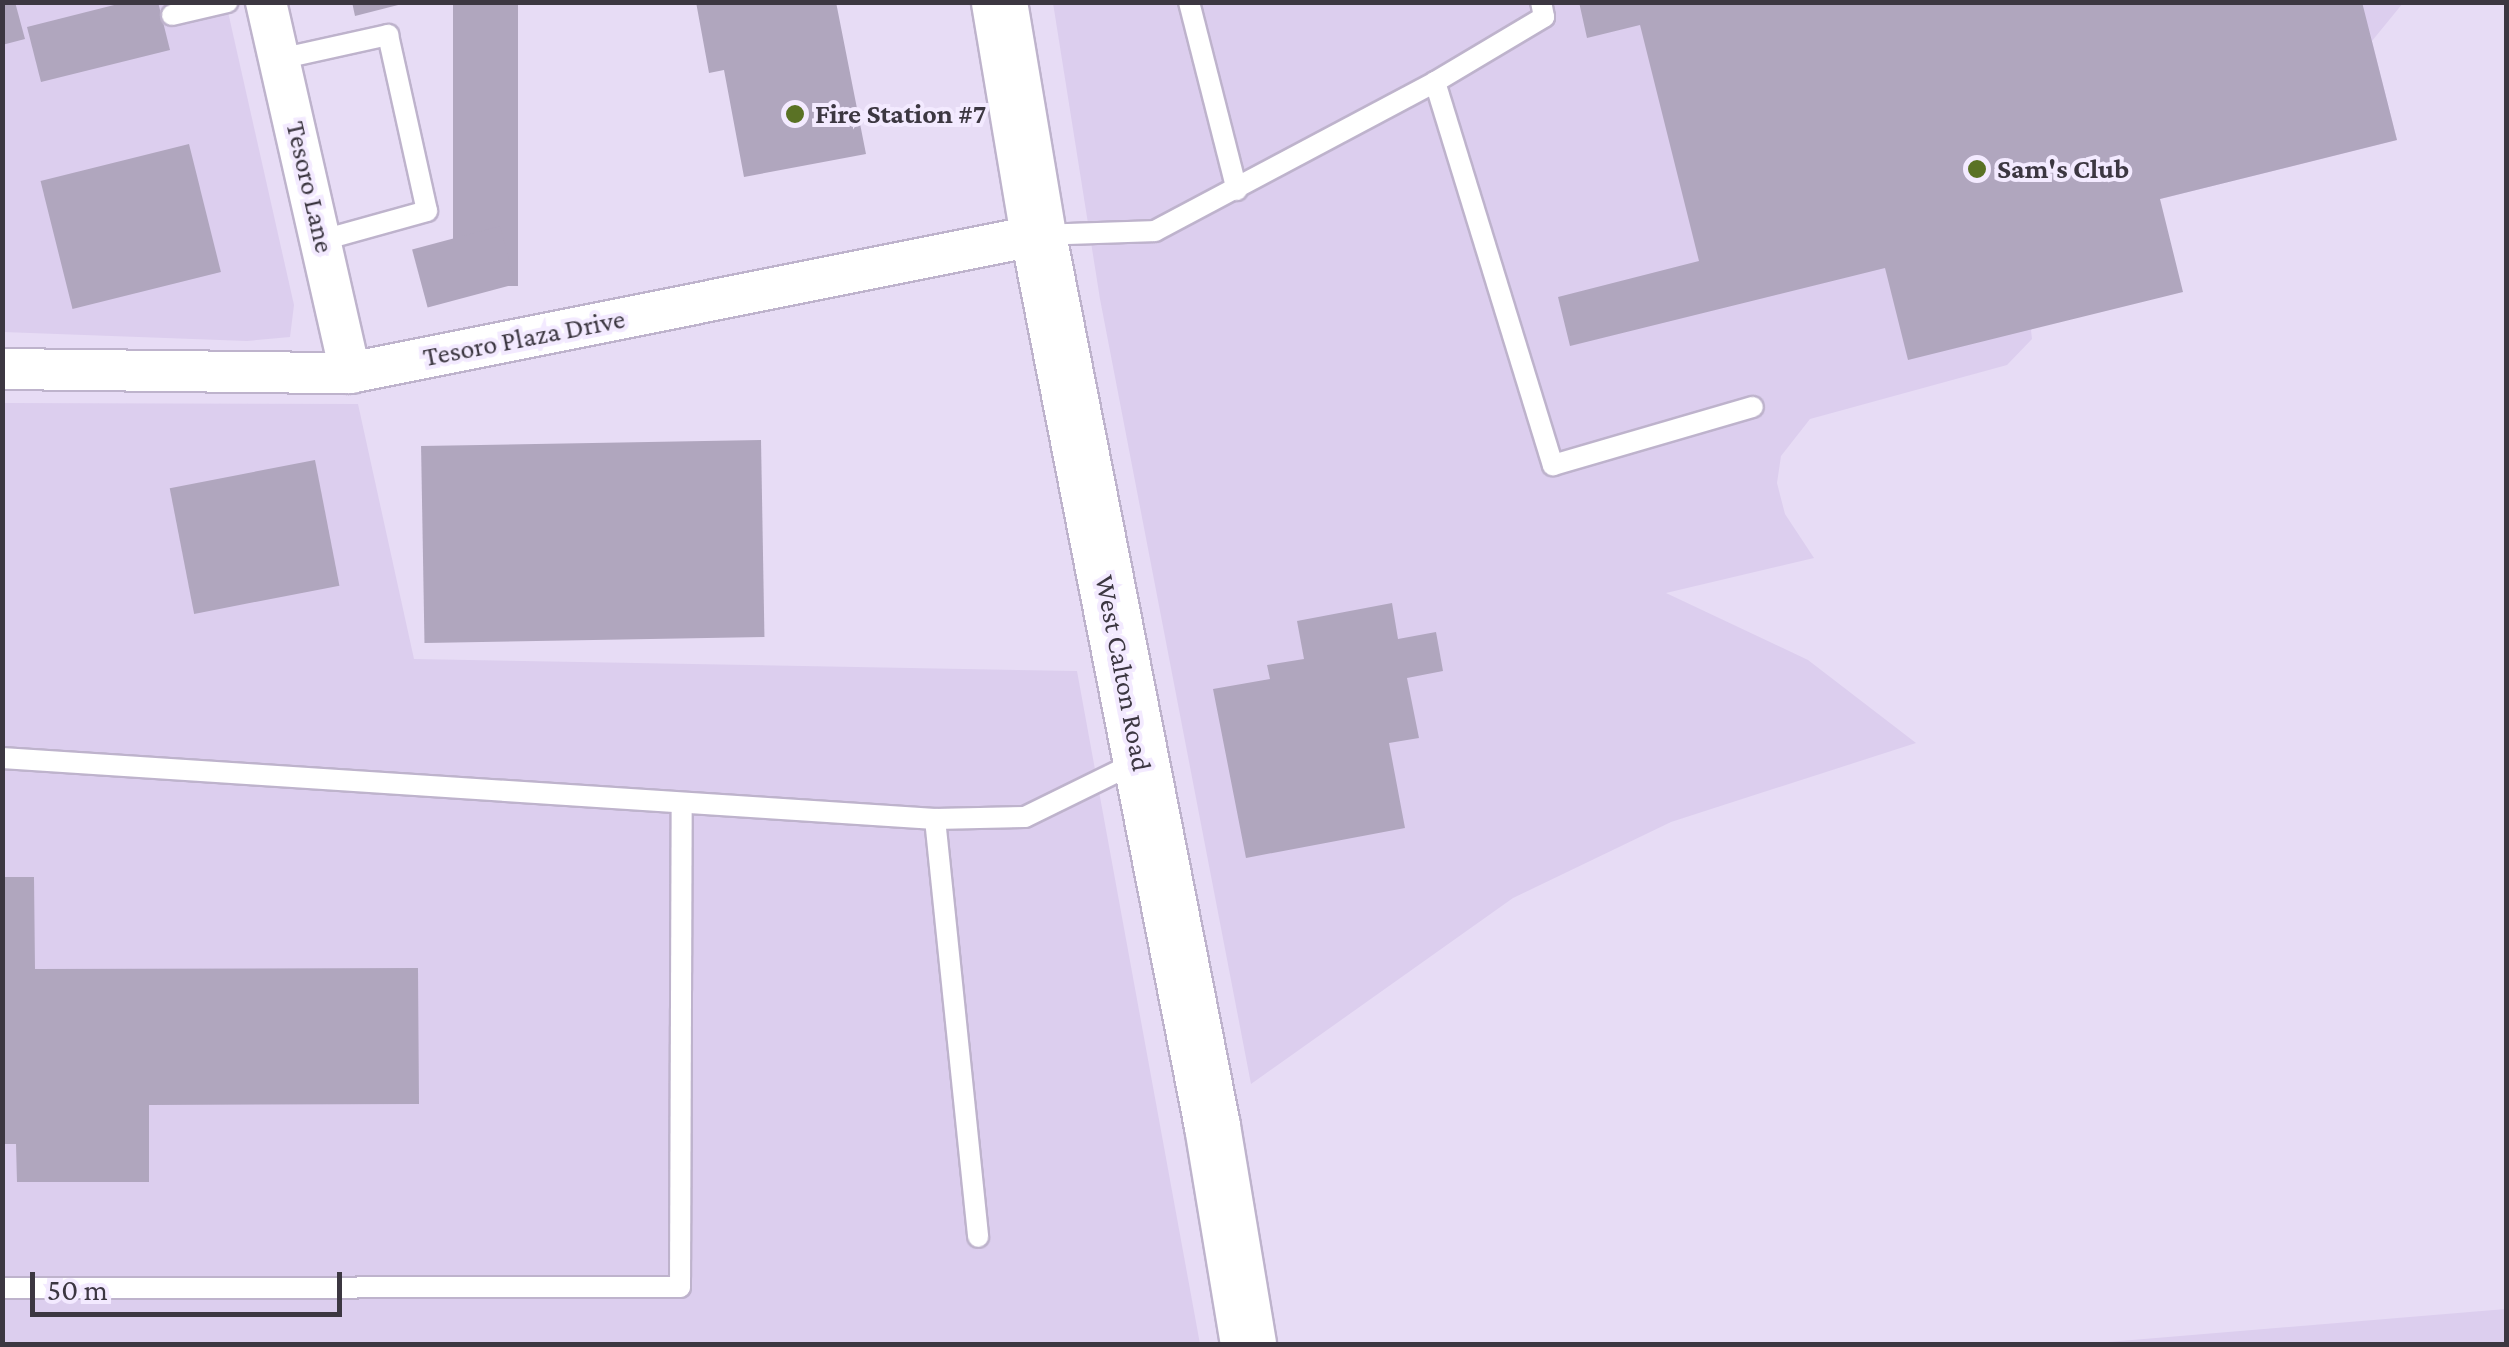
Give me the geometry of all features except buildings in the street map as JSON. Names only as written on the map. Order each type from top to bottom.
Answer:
[{"type":"main road","name":"West Calton Road","points":[[999,2],[1038,236],[1212,1126],[1248,1344]]},
{"type":"street","name":"Tesoro Lane","points":[[266,2],[350,372]]},
{"type":"street","name":"Tesoro Plaza Drive","points":[[2,369],[350,372],[1038,236]]},
{"type":"lane","points":[[172,16],[228,2]]},
{"type":"lane","points":[[1189,2],[1237,190]]},
{"type":"lane","points":[[1038,236],[1155,231],[1435,82],[1544,18],[1540,2]]},
{"type":"lane","points":[[279,59],[388,35],[427,210],[323,240]]},
{"type":"lane","points":[[1435,82],[1553,465],[1753,407]]},
{"type":"lane","points":[[2,758],[936,819],[1025,817],[1140,760]]},
{"type":"lane","points":[[2,1288],[680,1287],[682,803]]},
{"type":"lane","points":[[936,819],[978,1237]]},
{"type":"shaded area","points":[[3,3],[226,3],[294,305],[290,337],[247,341],[3,332]]},
{"type":"shaded area","points":[[1053,3],[2403,3],[2372,41],[2397,140],[2160,199],[2031,330],[2032,339],[2007,365],[1810,419],[1781,456],[1777,483],[1785,514],[1814,558],[1666,593],[1808,660],[1916,743],[1671,822],[1513,898],[1251,1084],[1100,299]]},
{"type":"shaded area","points":[[3,403],[358,404],[414,659],[1077,671],[1200,1344],[3,1344]]},
{"type":"shaded area","points":[[2506,1309],[2506,1344],[2084,1344]]},
{"type":"place","name":"Fire Station #7","points":[[795,114]]},
{"type":"place","name":"Sam's Club","points":[[1977,169]]}]
